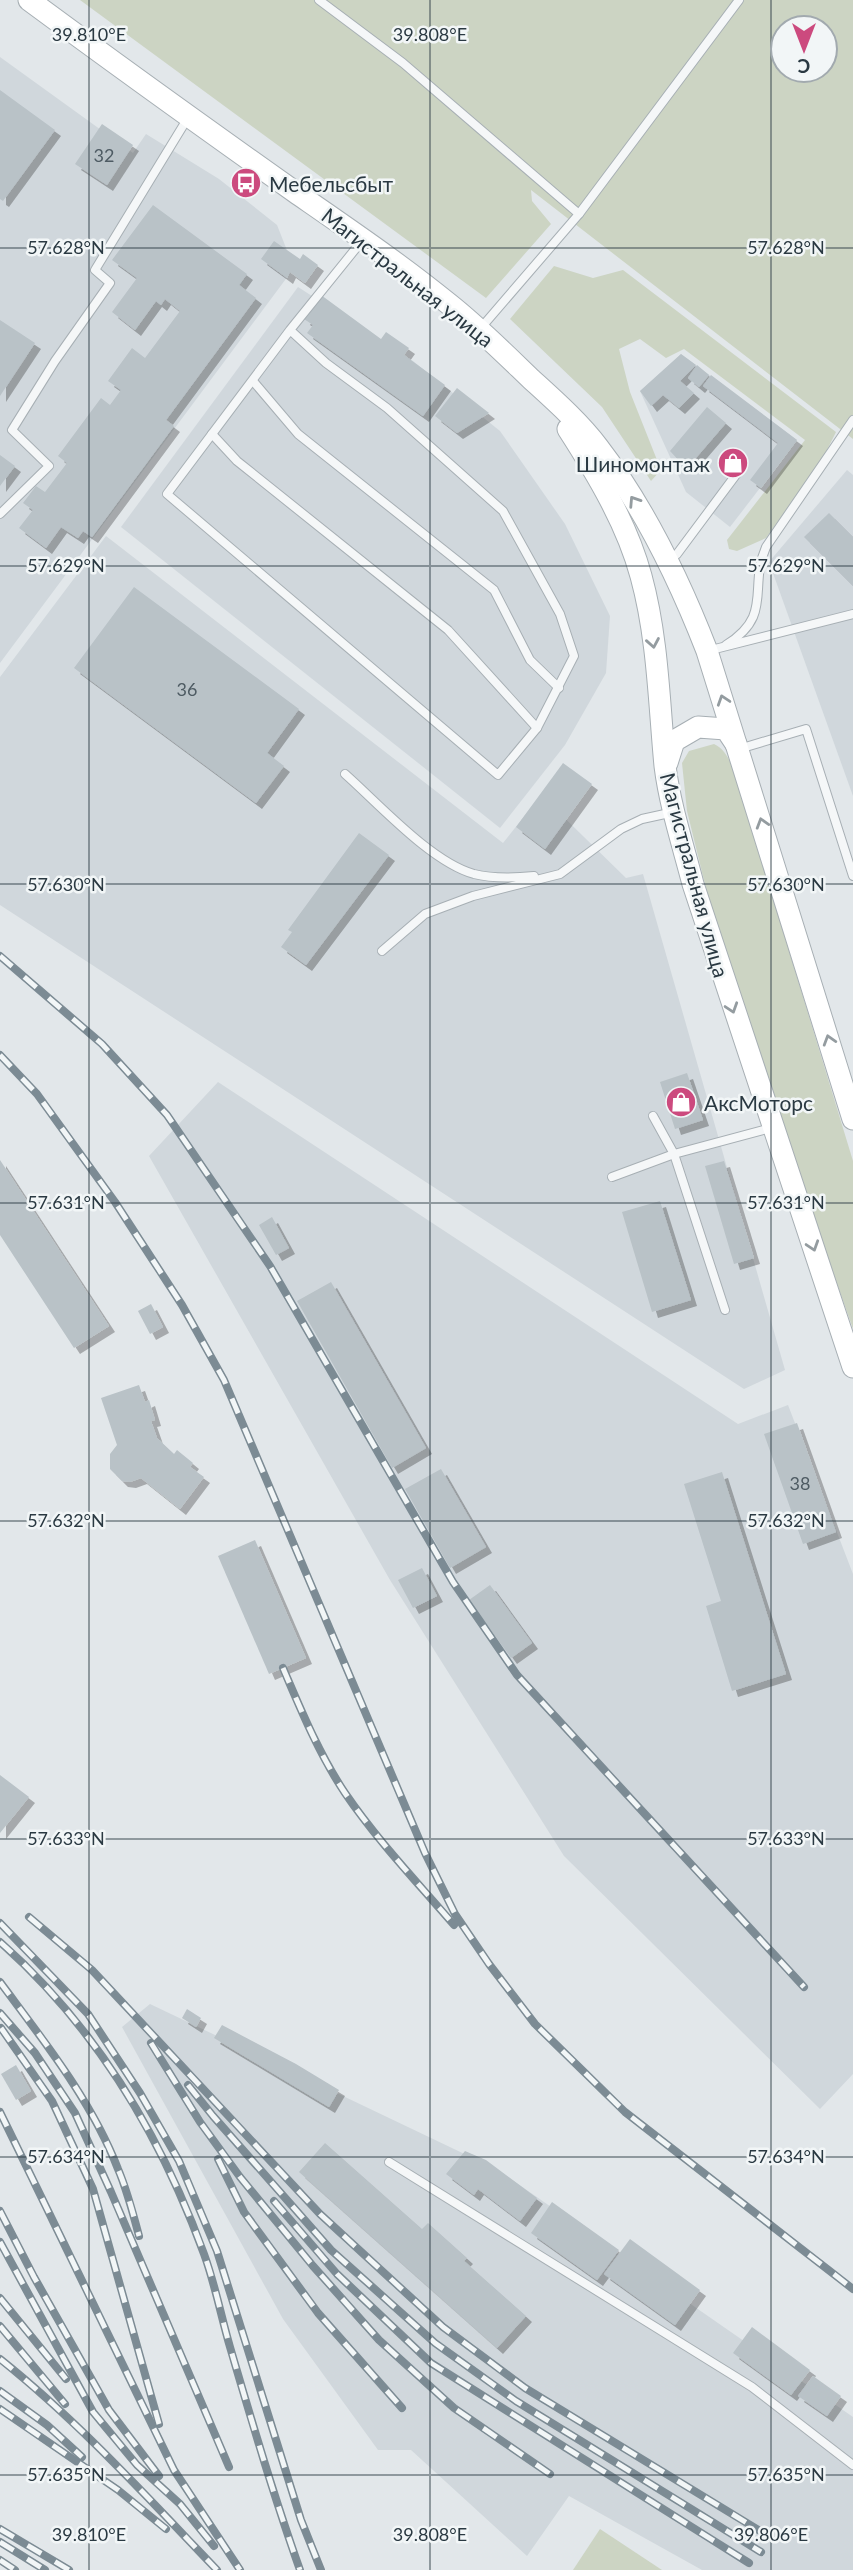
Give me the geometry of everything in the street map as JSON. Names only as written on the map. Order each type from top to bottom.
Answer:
[{"type":"main road","name":"Магистральная улица","points":[[29,0],[363,239],[480,329],[597,445],[639,508],[685,596],[717,648],[739,749],[852,1109]]},
{"type":"main road","name":"Магистральная улица","points":[[542,389],[589,463],[621,523],[641,576],[657,664],[666,768],[674,812],[713,950],[853,1367]]},
{"type":"main road","points":[[641,576],[668,561]]},
{"type":"main road","points":[[666,768],[674,741],[698,727],[726,729],[739,749]]},
{"type":"lane","points":[[319,0],[403,63],[579,215]]},
{"type":"lane","points":[[480,329],[579,215],[739,0]]},
{"type":"lane","points":[[0,514],[49,466],[12,430],[55,361],[110,283],[95,270],[189,117]]},
{"type":"lane","points":[[290,330],[326,363],[387,408],[503,511],[560,614],[574,656],[537,728],[498,775],[167,494],[290,330],[363,239]]},
{"type":"lane","points":[[253,380],[298,434],[494,590],[530,660],[559,688]]},
{"type":"lane","points":[[717,648],[740,636],[751,623],[759,598],[759,562],[766,547],[853,420]]},
{"type":"lane","points":[[212,434],[237,461],[448,630],[537,728]]},
{"type":"lane","points":[[668,561],[677,554],[741,468]]},
{"type":"lane","points":[[717,648],[853,614]]},
{"type":"lane","points":[[739,749],[806,729],[853,877]]},
{"type":"lane","points":[[345,774],[437,856],[472,874],[504,879],[560,874]]},
{"type":"lane","points":[[382,951],[425,914],[473,895],[560,874],[621,829],[642,819],[674,812]]},
{"type":"lane","points":[[653,1116],[674,1154],[724,1310]]},
{"type":"lane","points":[[612,1177],[674,1154],[774,1128]]},
{"type":"lane","points":[[389,2162],[752,2387],[853,2465]]},
{"type":"shaded area","points":[[0,57],[133,153],[146,134],[219,179],[277,225],[294,268],[0,663]]},
{"type":"shaded area","points":[[298,287],[413,361],[500,431],[565,524],[610,616],[606,673],[565,745],[500,828],[121,527]]},
{"type":"shaded area","points":[[681,354],[797,440],[730,527],[686,492],[640,391]]},
{"type":"shaded area","points":[[847,470],[853,475],[853,796],[769,562]]},
{"type":"shaded area","points":[[106,536],[503,843],[541,795],[626,878],[643,874],[785,1370],[744,1389],[0,905],[0,677]]},
{"type":"shaded area","points":[[218,1082],[738,1424],[788,1405],[853,1574],[853,2074],[820,2109],[564,1856],[390,1580],[149,1156]]},
{"type":"shaded area","points":[[150,2004],[498,2170],[853,2417],[853,2570],[702,2570],[569,2496],[527,2556],[411,2450],[378,2450],[283,2319],[122,2027]]},
{"type":"green space","points":[[80,0],[853,0],[853,439],[531,190],[532,201],[551,224],[486,298]]},
{"type":"green space","points":[[554,266],[593,278],[623,270],[836,432],[822,460],[766,538],[737,551],[729,549],[727,540],[805,440],[684,349],[666,358],[640,339],[619,349],[630,392],[661,470],[651,481],[602,407],[510,319]]},
{"type":"green space","points":[[714,744],[726,754],[737,780],[853,1161],[853,1329],[746,1025],[714,921],[687,811],[682,763],[689,751]]},
{"type":"green space","points":[[600,2529],[662,2570],[573,2570]]},
{"type":"building","points":[[0,90],[55,130],[3,201],[0,199]]},
{"type":"building","points":[[102,124],[133,145],[107,185],[75,164]]},
{"type":"building","points":[[153,205],[247,274],[239,285],[256,298],[166,420],[174,426],[92,537],[83,531],[78,538],[61,527],[46,548],[19,528],[33,510],[23,503],[36,486],[45,492],[67,463],[58,456],[101,398],[110,405],[121,390],[108,381],[132,348],[145,358],[180,311],[165,299],[161,305],[156,301],[135,330],[112,312],[137,278],[112,260]]},
{"type":"building","points":[[274,241],[300,259],[303,254],[318,265],[305,283],[290,272],[287,278],[261,259]]},
{"type":"building","points":[[321,295],[381,339],[386,332],[409,348],[404,355],[445,385],[423,416],[307,333],[313,325],[304,319]]},
{"type":"building","points":[[0,320],[35,343],[0,396]]},
{"type":"building","points":[[681,354],[696,365],[680,381],[694,393],[679,408],[663,395],[651,406],[640,391]]},
{"type":"building","points":[[697,365],[709,375],[699,387],[688,378]]},
{"type":"building","points":[[711,375],[797,440],[761,488],[750,480],[778,443],[703,386]]},
{"type":"building","points":[[457,388],[489,413],[457,433],[435,416]]},
{"type":"building","points":[[707,407],[726,423],[689,466],[684,462],[682,464],[670,451]]},
{"type":"building","points":[[0,455],[15,466],[0,486]]},
{"type":"building","points":[[829,513],[853,537],[853,586],[804,537]]},
{"type":"building","points":[[134,587],[299,709],[267,753],[284,766],[256,803],[74,668]]},
{"type":"building","points":[[563,763],[592,784],[545,849],[516,827]]},
{"type":"building","points":[[359,833],[389,855],[306,965],[281,947],[292,932],[288,930]]},
{"type":"building","points":[[687,1073],[703,1120],[675,1129],[660,1082]]},
{"type":"building","points":[[0,1160],[109,1326],[74,1348],[0,1235]]},
{"type":"building","points":[[724,1161],[754,1258],[734,1264],[705,1166]]},
{"type":"building","points":[[660,1201],[691,1300],[652,1312],[622,1212]]},
{"type":"building","points":[[272,1217],[289,1248],[276,1255],[259,1225]]},
{"type":"building","points":[[331,1282],[426,1448],[392,1468],[297,1301]]},
{"type":"building","points":[[151,1304],[163,1327],[150,1334],[138,1311]]},
{"type":"building","points":[[139,1385],[145,1402],[149,1400],[155,1420],[151,1421],[157,1438],[174,1454],[177,1450],[193,1463],[190,1467],[204,1477],[180,1509],[141,1478],[130,1482],[122,1481],[110,1469],[110,1454],[117,1445],[101,1398]]},
{"type":"building","points":[[797,1423],[836,1532],[803,1544],[764,1434]]},
{"type":"building","points":[[441,1469],[486,1547],[450,1568],[405,1489]]},
{"type":"building","points":[[722,1472],[786,1674],[732,1691],[706,1606],[721,1601],[684,1484]]},
{"type":"building","points":[[255,1540],[306,1658],[269,1674],[218,1556]]},
{"type":"building","points":[[422,1568],[437,1596],[413,1608],[398,1580]]},
{"type":"building","points":[[490,1585],[532,1643],[511,1658],[469,1600]]},
{"type":"building","points":[[0,1775],[29,1797],[0,1833]]},
{"type":"building","points":[[187,2009],[201,2018],[196,2027],[182,2018]]},
{"type":"building","points":[[222,2025],[339,2090],[329,2107],[214,2038]]},
{"type":"building","points":[[16,2065],[31,2091],[16,2100],[1,2074]]},
{"type":"building","points":[[325,2143],[422,2229],[428,2223],[467,2258],[464,2261],[526,2316],[497,2348],[299,2172]]},
{"type":"building","points":[[465,2151],[486,2160],[537,2198],[520,2221],[478,2189],[474,2195],[446,2174]]},
{"type":"building","points":[[552,2202],[619,2250],[597,2280],[531,2233]]},
{"type":"building","points":[[630,2239],[700,2290],[675,2325],[604,2274]]},
{"type":"building","points":[[752,2327],[810,2370],[791,2395],[733,2353]]},
{"type":"building","points":[[813,2376],[841,2396],[827,2416],[798,2396]]},
{"type":"railway","points":[[0,956],[102,1044],[167,1115],[270,1266],[453,1582],[517,1675],[804,1987]]},
{"type":"railway","points":[[0,1055],[37,1094],[115,1202],[182,1305],[224,1380],[425,1853],[455,1914],[489,1964],[535,2024],[625,2112],[853,2289]]},
{"type":"railway","points":[[283,1668],[319,1747],[345,1793],[384,1844],[454,1925]]},
{"type":"railway","points":[[29,1917],[92,1970],[320,2214],[443,2327],[525,2388],[770,2537]]},
{"type":"railway","points":[[0,1923],[88,2014],[140,2093],[179,2161],[217,2251],[301,2520],[321,2570]]},
{"type":"railway","points":[[0,1942],[66,2010],[95,2047],[122,2085],[167,2167],[208,2265],[255,2431],[300,2570]]},
{"type":"railway","points":[[0,1982],[81,2095],[95,2119],[121,2177],[139,2236]]},
{"type":"railway","points":[[0,2013],[35,2053],[75,2113],[229,2467]]},
{"type":"railway","points":[[1,2028],[52,2101],[93,2189],[159,2424]]},
{"type":"railway","points":[[151,2043],[200,2122],[240,2177],[313,2266],[379,2340],[454,2408],[550,2474]]},
{"type":"railway","points":[[188,2085],[331,2250],[435,2343],[516,2401],[761,2552]]},
{"type":"railway","points":[[0,2112],[174,2470],[240,2570]]},
{"type":"railway","points":[[218,2159],[244,2212],[318,2313],[402,2408]]},
{"type":"railway","points":[[274,2201],[337,2274],[431,2363],[749,2563]]},
{"type":"railway","points":[[0,2211],[109,2410],[159,2476]]},
{"type":"railway","points":[[0,2242],[93,2412],[137,2465],[180,2504],[214,2546]]},
{"type":"railway","points":[[0,2298],[66,2379]]},
{"type":"railway","points":[[0,2326],[65,2404]]},
{"type":"railway","points":[[0,2359],[85,2434],[217,2570]]},
{"type":"railway","points":[[0,2391],[47,2425],[82,2457]]},
{"type":"railway","points":[[0,2409],[118,2490],[166,2529]]},
{"type":"railway","points":[[0,2529],[69,2570]]},
{"type":"railway","points":[[0,2542],[45,2570]]},
{"type":"railway","points":[[0,2560],[15,2570]]},
{"type":"place","name":"Мебельсбыт","points":[[246,183]]},
{"type":"place","name":"Шиномонтаж","points":[[733,463]]},
{"type":"place","name":"АксМоторс","points":[[681,1102]]}]
